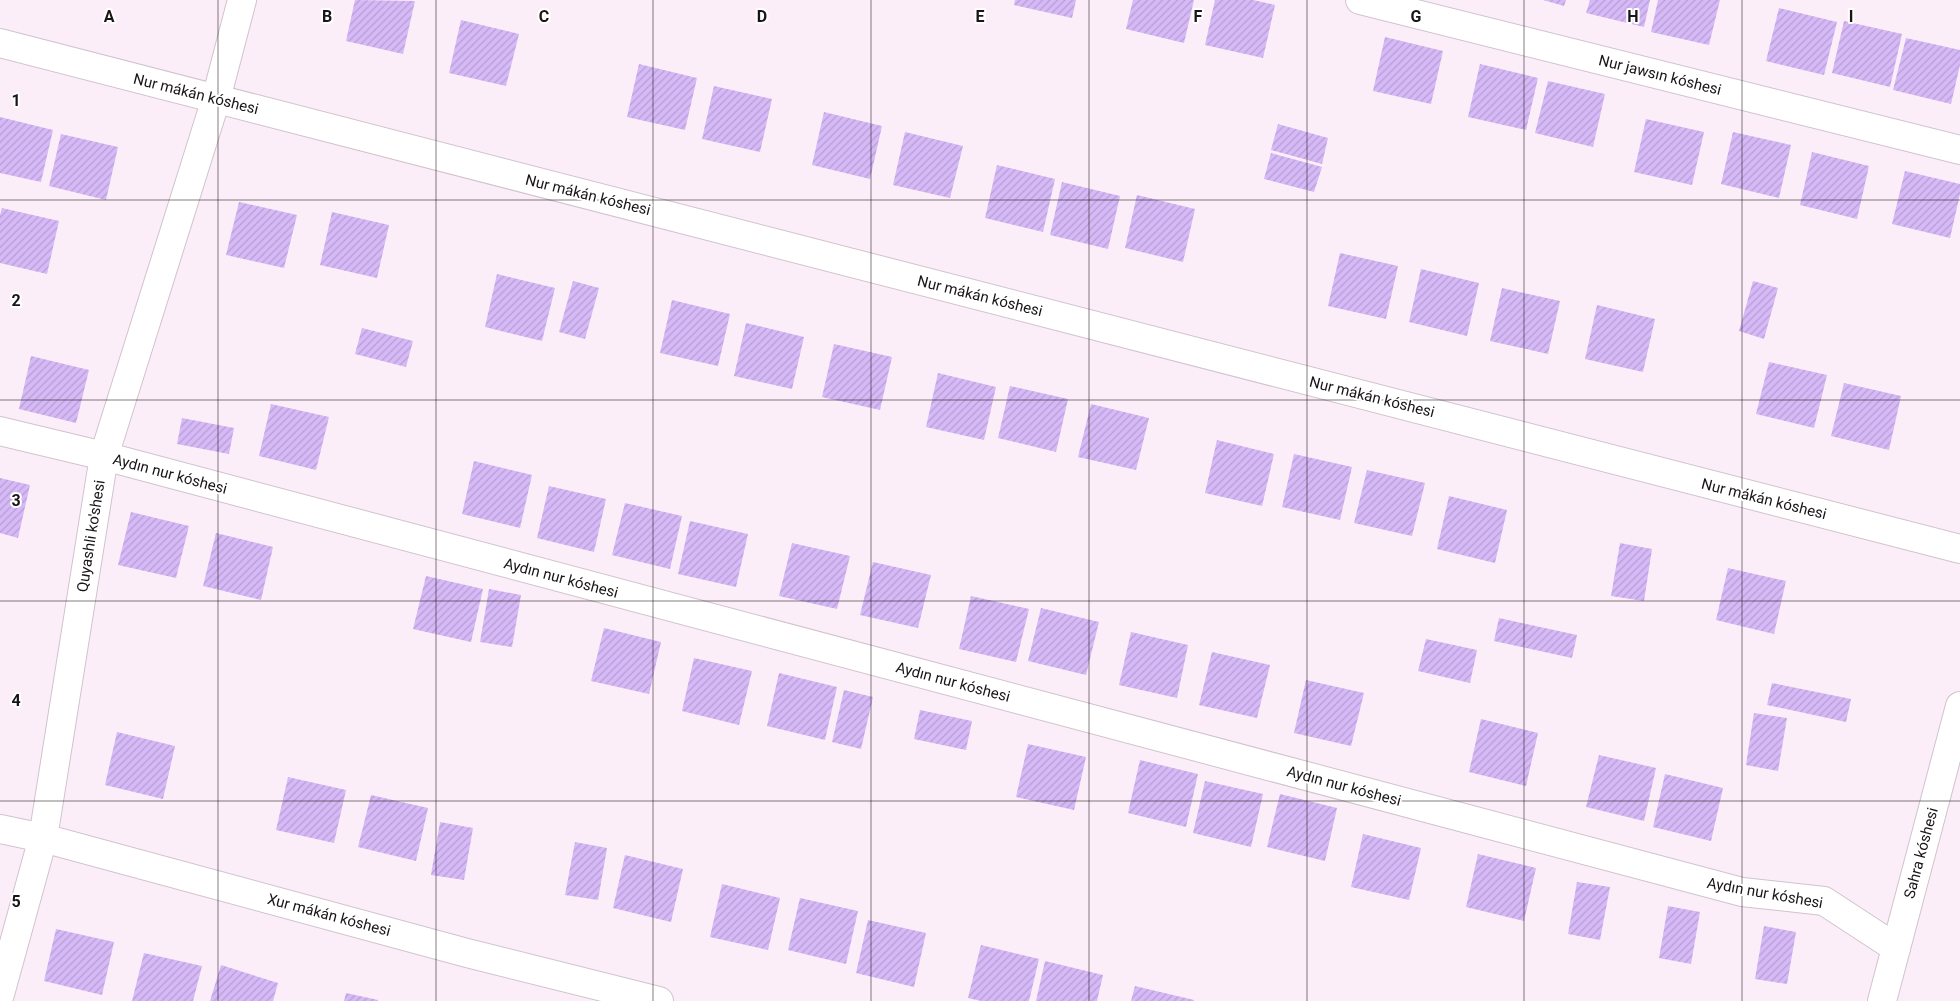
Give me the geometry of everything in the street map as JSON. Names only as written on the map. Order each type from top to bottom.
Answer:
[{"type":"street","name":"Quyashli ko'shesi","points":[[0,994],[43,838],[104,456],[216,100],[242,0]]},
{"type":"street","name":"Nur jawsın kóshesi","points":[[1360,0],[1960,150]]},
{"type":"street","name":"Nur mákán kóshesi","points":[[0,43],[1960,549]]},
{"type":"street","name":"Aydın nur kóshesi","points":[[0,431],[104,456],[1742,892],[1824,901],[1896,948]]},
{"type":"street","name":"Sahra kóshesi","points":[[1882,1001],[1960,706]]},
{"type":"street","name":"Xur mákán kóshesi","points":[[0,829],[43,838],[467,953],[658,1001]]},
{"type":"building","points":[[355,0],[415,1],[403,54],[346,41]]},
{"type":"building","points":[[1015,0],[1076,0],[1072,18],[1014,5]]},
{"type":"building","points":[[1133,0],[1194,0],[1184,43],[1126,29]]},
{"type":"building","points":[[1215,0],[1253,0],[1275,5],[1263,58],[1205,45]]},
{"type":"building","points":[[1543,0],[1566,0],[1564,6]]},
{"type":"building","points":[[1590,0],[1650,0],[1644,27],[1586,13]]},
{"type":"building","points":[[1658,0],[1720,0],[1709,45],[1651,32]]},
{"type":"building","points":[[1779,8],[1837,22],[1824,75],[1766,61]]},
{"type":"building","points":[[461,20],[519,34],[506,86],[449,73]]},
{"type":"building","points":[[1844,21],[1902,34],[1890,87],[1832,73]]},
{"type":"building","points":[[1385,37],[1443,51],[1431,104],[1373,91]]},
{"type":"building","points":[[1906,38],[1960,50],[1960,65],[1951,104],[1893,90]]},
{"type":"building","points":[[639,64],[697,78],[685,130],[627,117]]},
{"type":"building","points":[[1480,64],[1538,78],[1526,130],[1468,117]]},
{"type":"building","points":[[1548,81],[1605,94],[1593,147],[1535,133]]},
{"type":"building","points":[[714,86],[772,99],[760,152],[702,139]]},
{"type":"building","points":[[824,112],[882,126],[870,179],[812,165]]},
{"type":"building","points":[[0,117],[53,130],[41,182],[0,173]]},
{"type":"building","points":[[1646,119],[1704,132],[1692,185],[1634,172]]},
{"type":"building","points":[[1278,124],[1328,138],[1322,164],[1271,150]]},
{"type":"building","points":[[905,132],[963,146],[950,198],[893,185]]},
{"type":"building","points":[[1733,132],[1791,145],[1779,198],[1721,184]]},
{"type":"building","points":[[61,134],[118,147],[106,200],[49,186]]},
{"type":"building","points":[[1812,152],[1869,166],[1857,219],[1800,205]]},
{"type":"building","points":[[1271,153],[1322,167],[1314,192],[1264,179]]},
{"type":"building","points":[[997,165],[1055,179],[1043,232],[985,218]]},
{"type":"building","points":[[1905,171],[1960,184],[1960,194],[1950,238],[1892,224]]},
{"type":"building","points":[[1062,182],[1120,196],[1108,249],[1050,235]]},
{"type":"building","points":[[1137,195],[1195,209],[1183,262],[1125,248]]},
{"type":"building","points":[[239,202],[297,215],[284,268],[226,255]]},
{"type":"building","points":[[2,208],[59,221],[47,274],[0,263],[0,215]]},
{"type":"building","points":[[332,212],[389,225],[377,278],[320,265]]},
{"type":"building","points":[[1340,253],[1398,266],[1386,319],[1328,306]]},
{"type":"building","points":[[1421,269],[1479,283],[1467,336],[1409,322]]},
{"type":"building","points":[[497,274],[555,288],[542,341],[485,327]]},
{"type":"building","points":[[573,281],[599,288],[585,339],[559,332]]},
{"type":"building","points":[[1753,281],[1778,288],[1764,339],[1739,331]]},
{"type":"building","points":[[1502,288],[1560,301],[1548,354],[1490,341]]},
{"type":"building","points":[[672,300],[730,314],[718,366],[660,353]]},
{"type":"building","points":[[1597,305],[1655,319],[1643,372],[1585,359]]},
{"type":"building","points":[[746,323],[804,337],[792,389],[734,376]]},
{"type":"building","points":[[362,328],[413,341],[406,367],[355,354]]},
{"type":"building","points":[[834,344],[892,357],[880,410],[822,397]]},
{"type":"building","points":[[31,356],[89,370],[76,423],[19,409]]},
{"type":"building","points":[[1769,362],[1827,375],[1814,428],[1756,414]]},
{"type":"building","points":[[938,373],[996,387],[984,440],[926,427]]},
{"type":"building","points":[[1844,383],[1901,396],[1889,450],[1831,436]]},
{"type":"building","points":[[1010,386],[1068,399],[1056,452],[998,438]]},
{"type":"building","points":[[271,404],[329,417],[316,470],[259,456]]},
{"type":"building","points":[[1091,404],[1149,418],[1136,470],[1078,457]]},
{"type":"building","points":[[182,418],[234,428],[229,454],[177,444]]},
{"type":"building","points":[[1217,440],[1274,454],[1262,506],[1205,493]]},
{"type":"building","points":[[1294,454],[1352,467],[1340,520],[1282,507]]},
{"type":"building","points":[[474,461],[532,475],[520,528],[462,514]]},
{"type":"building","points":[[1367,470],[1425,483],[1412,536],[1354,523]]},
{"type":"building","points":[[0,478],[30,485],[18,538],[0,533]]},
{"type":"building","points":[[549,486],[606,499],[594,552],[537,538]]},
{"type":"building","points":[[1449,496],[1507,510],[1495,563],[1437,549]]},
{"type":"building","points":[[625,503],[682,516],[670,569],[612,555]]},
{"type":"building","points":[[131,512],[189,526],[176,578],[118,565]]},
{"type":"building","points":[[690,521],[748,534],[736,587],[678,574]]},
{"type":"building","points":[[216,533],[273,547],[261,600],[203,586]]},
{"type":"building","points":[[792,543],[850,556],[837,609],[779,596]]},
{"type":"building","points":[[1620,543],[1652,549],[1644,601],[1611,596]]},
{"type":"building","points":[[873,562],[931,575],[918,628],[860,615]]},
{"type":"building","points":[[1728,568],[1786,581],[1774,634],[1716,620]]},
{"type":"building","points":[[426,576],[483,589],[471,642],[413,629]]},
{"type":"building","points":[[489,589],[521,595],[512,647],[480,642]]},
{"type":"building","points":[[971,596],[1029,609],[1016,662],[959,649]]},
{"type":"building","points":[[1041,608],[1099,622],[1086,675],[1028,661]]},
{"type":"building","points":[[1499,618],[1577,635],[1572,658],[1494,641]]},
{"type":"building","points":[[604,628],[661,642],[649,694],[591,681]]},
{"type":"building","points":[[1131,632],[1188,645],[1177,698],[1119,685]]},
{"type":"building","points":[[1426,639],[1477,650],[1470,683],[1418,671]]},
{"type":"building","points":[[1212,652],[1270,665],[1257,718],[1199,705]]},
{"type":"building","points":[[694,658],[752,671],[739,725],[682,711]]},
{"type":"building","points":[[779,673],[837,687],[825,740],[767,726]]},
{"type":"building","points":[[1306,680],[1364,693],[1351,746],[1294,733]]},
{"type":"building","points":[[1772,683],[1851,699],[1846,722],[1767,705]]},
{"type":"building","points":[[844,690],[873,697],[861,749],[832,742]]},
{"type":"building","points":[[920,710],[972,721],[966,750],[914,739]]},
{"type":"building","points":[[1754,713],[1787,718],[1778,771],[1746,765]]},
{"type":"building","points":[[1481,719],[1538,733],[1526,786],[1469,772]]},
{"type":"building","points":[[117,732],[175,746],[163,799],[105,785]]},
{"type":"building","points":[[1028,744],[1086,757],[1074,810],[1016,797]]},
{"type":"building","points":[[1599,755],[1656,768],[1644,821],[1586,807]]},
{"type":"building","points":[[1140,760],[1198,774],[1186,827],[1128,813]]},
{"type":"building","points":[[1665,774],[1723,788],[1711,841],[1653,827]]},
{"type":"building","points":[[288,777],[346,790],[334,843],[276,830]]},
{"type":"building","points":[[1205,781],[1263,794],[1251,847],[1193,833]]},
{"type":"building","points":[[1280,794],[1337,808],[1325,861],[1267,847]]},
{"type":"building","points":[[371,795],[428,808],[416,861],[358,847]]},
{"type":"building","points":[[440,822],[473,828],[464,880],[431,875]]},
{"type":"building","points":[[1363,834],[1421,848],[1409,900],[1351,887]]},
{"type":"building","points":[[575,842],[607,848],[598,900],[565,895]]},
{"type":"building","points":[[1478,854],[1536,868],[1524,921],[1466,907]]},
{"type":"building","points":[[625,855],[683,869],[671,922],[613,908]]},
{"type":"building","points":[[1577,882],[1610,887],[1600,940],[1568,934]]},
{"type":"building","points":[[722,884],[780,898],[768,950],[710,937]]},
{"type":"building","points":[[800,898],[858,911],[846,964],[788,950]]},
{"type":"building","points":[[1668,906],[1700,912],[1691,964],[1659,958]]},
{"type":"building","points":[[868,920],[926,933],[914,987],[856,973]]},
{"type":"building","points":[[1764,926],[1796,932],[1787,984],[1755,979]]},
{"type":"building","points":[[56,929],[114,942],[102,995],[44,981]]},
{"type":"building","points":[[981,945],[1039,959],[1029,1001],[981,1001],[968,998]]},
{"type":"building","points":[[144,953],[202,966],[193,1001],[132,1001]]},
{"type":"building","points":[[1045,961],[1103,975],[1097,1001],[1036,1001]]},
{"type":"building","points":[[221,965],[278,983],[273,1001],[210,1001]]},
{"type":"building","points":[[1135,986],[1194,1000],[1194,1001],[1131,1001]]},
{"type":"building","points":[[346,993],[378,1000],[378,1001],[344,1001]]}]
